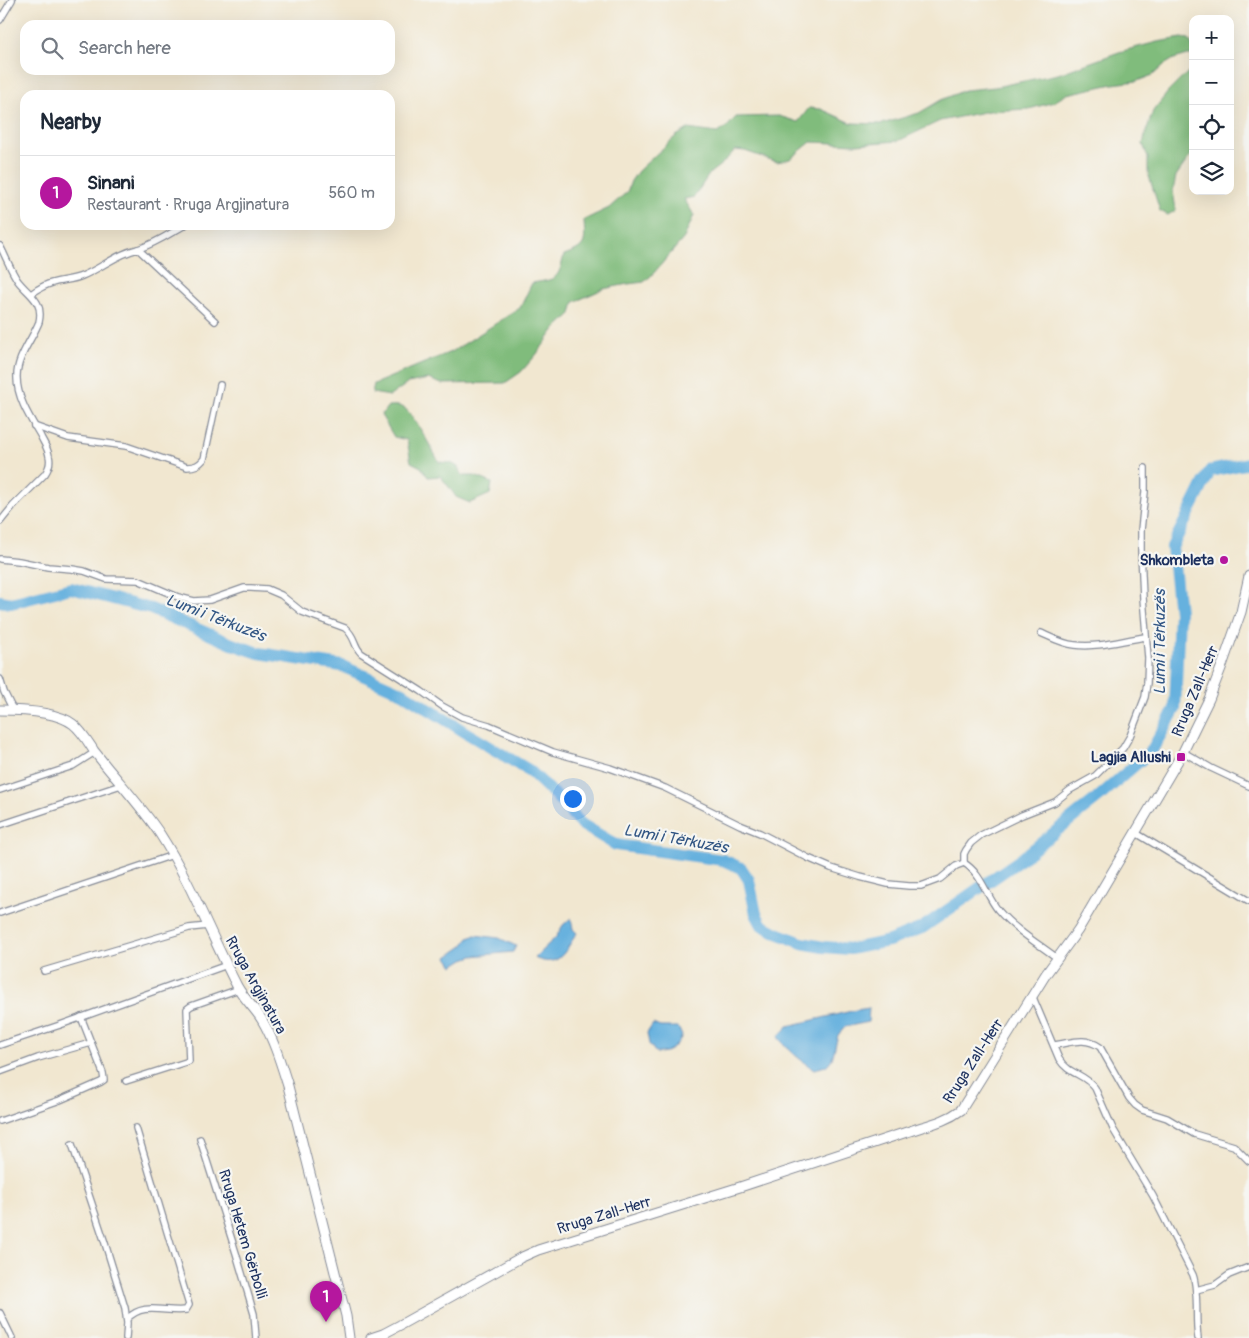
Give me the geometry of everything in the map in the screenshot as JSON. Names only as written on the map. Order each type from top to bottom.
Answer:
[{"type":"main road","name":"Rruga Zall-Herr","points":[[371,1338],[383,1334],[520,1258],[538,1250],[740,1187],[930,1125],[955,1115],[965,1104],[1032,995],[1078,930],[1183,752],[1224,663],[1241,612],[1249,576]]},
{"type":"main road","name":"Rruga Argjinatura","points":[[0,710],[51,715],[69,722],[80,731],[144,812],[173,855],[239,989],[266,1027],[279,1059],[288,1086],[346,1316],[349,1338]]},
{"type":"street","points":[[0,20],[12,0]]},
{"type":"street","points":[[32,294],[51,283],[84,276],[119,254],[147,246],[176,230]]},
{"type":"street","points":[[0,246],[18,281],[32,294],[37,302],[40,316],[34,333],[18,364],[16,376],[20,398],[49,455],[49,468],[46,474],[13,506],[0,522]]},
{"type":"street","points":[[138,248],[216,322]]},
{"type":"street","points":[[34,426],[68,438],[126,446],[187,467],[194,467],[204,459],[220,385]]},
{"type":"street","points":[[964,863],[966,850],[980,835],[1022,815],[1056,802],[1070,790],[1094,776],[1123,748],[1130,736],[1145,697],[1147,683],[1148,658],[1141,551],[1145,468]]},
{"type":"street","points":[[0,559],[72,569],[106,578],[138,580],[178,597],[194,601],[210,600],[244,588],[274,591],[302,612],[345,628],[350,632],[361,654],[421,691],[452,713],[489,725],[553,752],[618,771],[665,788],[760,832],[831,868],[888,884],[921,886],[940,879],[956,866],[964,863],[969,865],[1003,916],[1058,958]]},
{"type":"street","points":[[1041,634],[1073,645],[1086,646],[1111,644],[1146,637]]},
{"type":"street","points":[[0,679],[13,710]]},
{"type":"street","points":[[0,790],[73,766],[95,752]]},
{"type":"street","points":[[1183,752],[1249,786]]},
{"type":"street","points":[[0,824],[121,785]]},
{"type":"street","points":[[1136,833],[1249,901]]},
{"type":"street","points":[[0,913],[173,855]]},
{"type":"street","points":[[44,971],[179,930],[208,926]]},
{"type":"street","points":[[0,1045],[227,965]]},
{"type":"street","points":[[126,1080],[189,1061],[187,1009],[239,989]]},
{"type":"street","points":[[1032,995],[1063,1065],[1068,1070],[1085,1077],[1095,1088],[1113,1129],[1153,1196],[1193,1275],[1196,1290],[1198,1338]]},
{"type":"street","points":[[0,1122],[60,1100],[104,1080],[81,1017]]},
{"type":"street","points":[[1054,1045],[1080,1041],[1088,1041],[1094,1044],[1100,1048],[1128,1098],[1135,1105],[1142,1110],[1167,1118],[1194,1134],[1234,1146],[1249,1161]]},
{"type":"street","points":[[0,1072],[38,1058],[92,1043]]},
{"type":"street","points":[[127,1319],[137,1311],[145,1309],[181,1311],[186,1310],[189,1305],[136,1128]]},
{"type":"street","name":"Rruga Hetem Gërbolli","points":[[200,1139],[254,1314],[256,1338]]},
{"type":"street","points":[[72,1144],[125,1308],[127,1319],[126,1338]]},
{"type":"street","points":[[1196,1290],[1215,1285],[1229,1275],[1249,1267]]},
{"type":"street","points":[[0,1313],[12,1338]]},
{"type":"green space","points":[[1182,38],[1189,39],[1189,55],[1174,59],[1153,75],[1137,81],[1067,94],[1054,102],[1029,109],[989,111],[940,121],[898,141],[856,144],[811,142],[790,159],[777,162],[745,151],[735,150],[710,173],[694,197],[684,199],[694,215],[684,238],[652,275],[644,282],[603,289],[574,302],[571,314],[555,329],[521,372],[505,383],[442,384],[428,379],[408,383],[390,396],[372,393],[374,384],[453,351],[520,308],[532,283],[555,277],[558,274],[564,255],[581,246],[584,239],[584,220],[609,208],[627,192],[631,181],[638,171],[676,136],[688,129],[717,133],[726,128],[736,117],[779,116],[798,122],[809,108],[821,109],[852,123],[882,124],[919,113],[941,100],[965,90],[995,87],[1058,74],[1119,52],[1157,42]]},
{"type":"green space","points":[[1189,72],[1189,158],[1176,176],[1173,191],[1176,210],[1168,215],[1160,211],[1148,173],[1148,158],[1143,144],[1153,111]]},
{"type":"green space","points":[[388,406],[400,406],[408,411],[439,462],[451,463],[458,467],[462,476],[475,476],[492,483],[490,494],[470,503],[456,497],[440,476],[428,477],[421,467],[411,462],[407,440],[394,437],[381,415]]},
{"type":"water","points":[[571,918],[573,929],[577,933],[565,952],[556,960],[543,961],[534,958],[556,937],[563,925]]},
{"type":"water","points":[[475,935],[499,938],[516,946],[513,952],[473,956],[453,966],[447,957]]},
{"type":"water","points":[[869,1008],[868,1022],[845,1027],[838,1035],[832,1059],[826,1066],[814,1069],[794,1054],[778,1037],[788,1026]]},
{"type":"water","points":[[653,1024],[660,1027],[678,1027],[682,1036],[672,1049],[656,1053],[649,1044],[647,1033]]},
{"type":"waterway","name":"Lumi i Tërkuzës","points":[[0,601],[11,603],[71,588],[151,609],[232,644],[259,653],[342,666],[403,693],[530,771],[581,824],[616,845],[723,860],[741,868],[749,880],[756,914],[762,925],[802,943],[851,949],[889,941],[922,928],[1020,860],[1100,796],[1152,750],[1175,709],[1179,612],[1172,547],[1210,471],[1249,463]]},
{"type":"place","name":"Shkombleta","points":[[1224,560]]},
{"type":"place","name":"Lagjia Allushi","points":[[1181,757]]},
{"type":"place","name":"Sinani","points":[[326,1322]]}]
